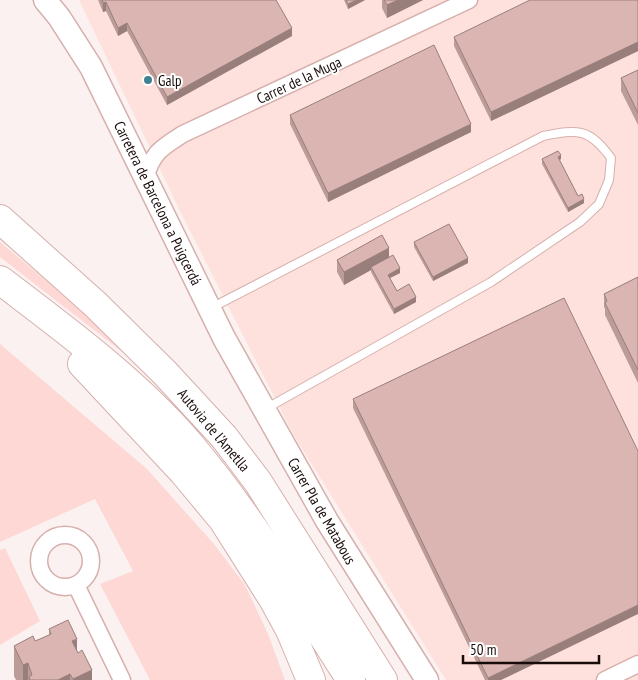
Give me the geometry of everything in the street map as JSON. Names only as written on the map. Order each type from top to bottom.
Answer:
[{"type":"highway","name":"Autovia de l'Ametlla","points":[[0,219],[95,304],[165,373],[224,437],[258,482],[383,680]]},
{"type":"highway","name":"Autovia de l'Ametlla","points":[[4,283],[121,376],[184,438],[228,491],[260,535],[351,680]]},
{"type":"highway","points":[[4,283],[120,403],[223,520],[282,614],[311,680]]},
{"type":"main road","name":"Carretera de Barcelona a Puigcerdá","points":[[45,0],[91,67],[224,338]]},
{"type":"main road","name":"Carrer Pla de Matabous","points":[[224,338],[327,521],[427,680]]},
{"type":"street","name":"Carrer de la Muga","points":[[145,178],[150,162],[157,152],[183,134],[469,0]]},
{"type":"street","points":[[76,585],[122,680]]},
{"type":"street","points":[[605,680],[638,664]]},
{"type":"lane","points":[[210,309],[543,136],[565,131],[582,132],[599,142],[611,158],[609,180],[599,204],[580,222],[491,282],[264,410]]},
{"type":"shaded area","points":[[79,0],[638,0],[638,680],[446,680],[293,434],[180,211]]},
{"type":"shaded area","points":[[0,242],[101,326],[125,354],[0,257]]},
{"type":"shaded area","points":[[0,344],[147,469],[213,543],[245,585],[268,634],[285,680],[150,680],[100,584],[133,571],[95,499],[0,542]]},
{"type":"shaded area","points":[[5,548],[40,621],[0,645],[0,550]]},
{"type":"building","points":[[102,0],[276,0],[292,28],[167,97],[127,23],[118,28],[106,2],[103,3]]},
{"type":"building","points":[[346,0],[357,0],[348,4]]},
{"type":"building","points":[[384,0],[398,0],[387,5]]},
{"type":"building","points":[[530,0],[638,0],[638,42],[491,112],[454,37]]},
{"type":"building","points":[[434,45],[471,124],[328,193],[290,115]]},
{"type":"building","points":[[638,70],[638,113],[621,78]]},
{"type":"building","points":[[558,151],[561,155],[558,157],[578,196],[582,194],[584,199],[568,208],[542,159]]},
{"type":"building","points":[[449,224],[468,258],[433,277],[414,242]]},
{"type":"building","points":[[382,235],[389,248],[344,272],[337,260]]},
{"type":"building","points":[[393,255],[400,268],[388,275],[397,291],[409,284],[416,297],[394,309],[371,267]]},
{"type":"building","points":[[638,277],[638,370],[605,303],[607,301],[604,294]]},
{"type":"building","points":[[564,298],[638,451],[638,605],[488,678],[353,399]]},
{"type":"building","points":[[68,620],[77,639],[72,641],[78,653],[82,650],[92,670],[73,679],[70,674],[58,680],[30,680],[29,677],[32,675],[28,663],[23,665],[14,646],[33,636],[35,641],[51,634],[49,629]]},
{"type":"place","name":"Galp","points":[[148,80]]}]
